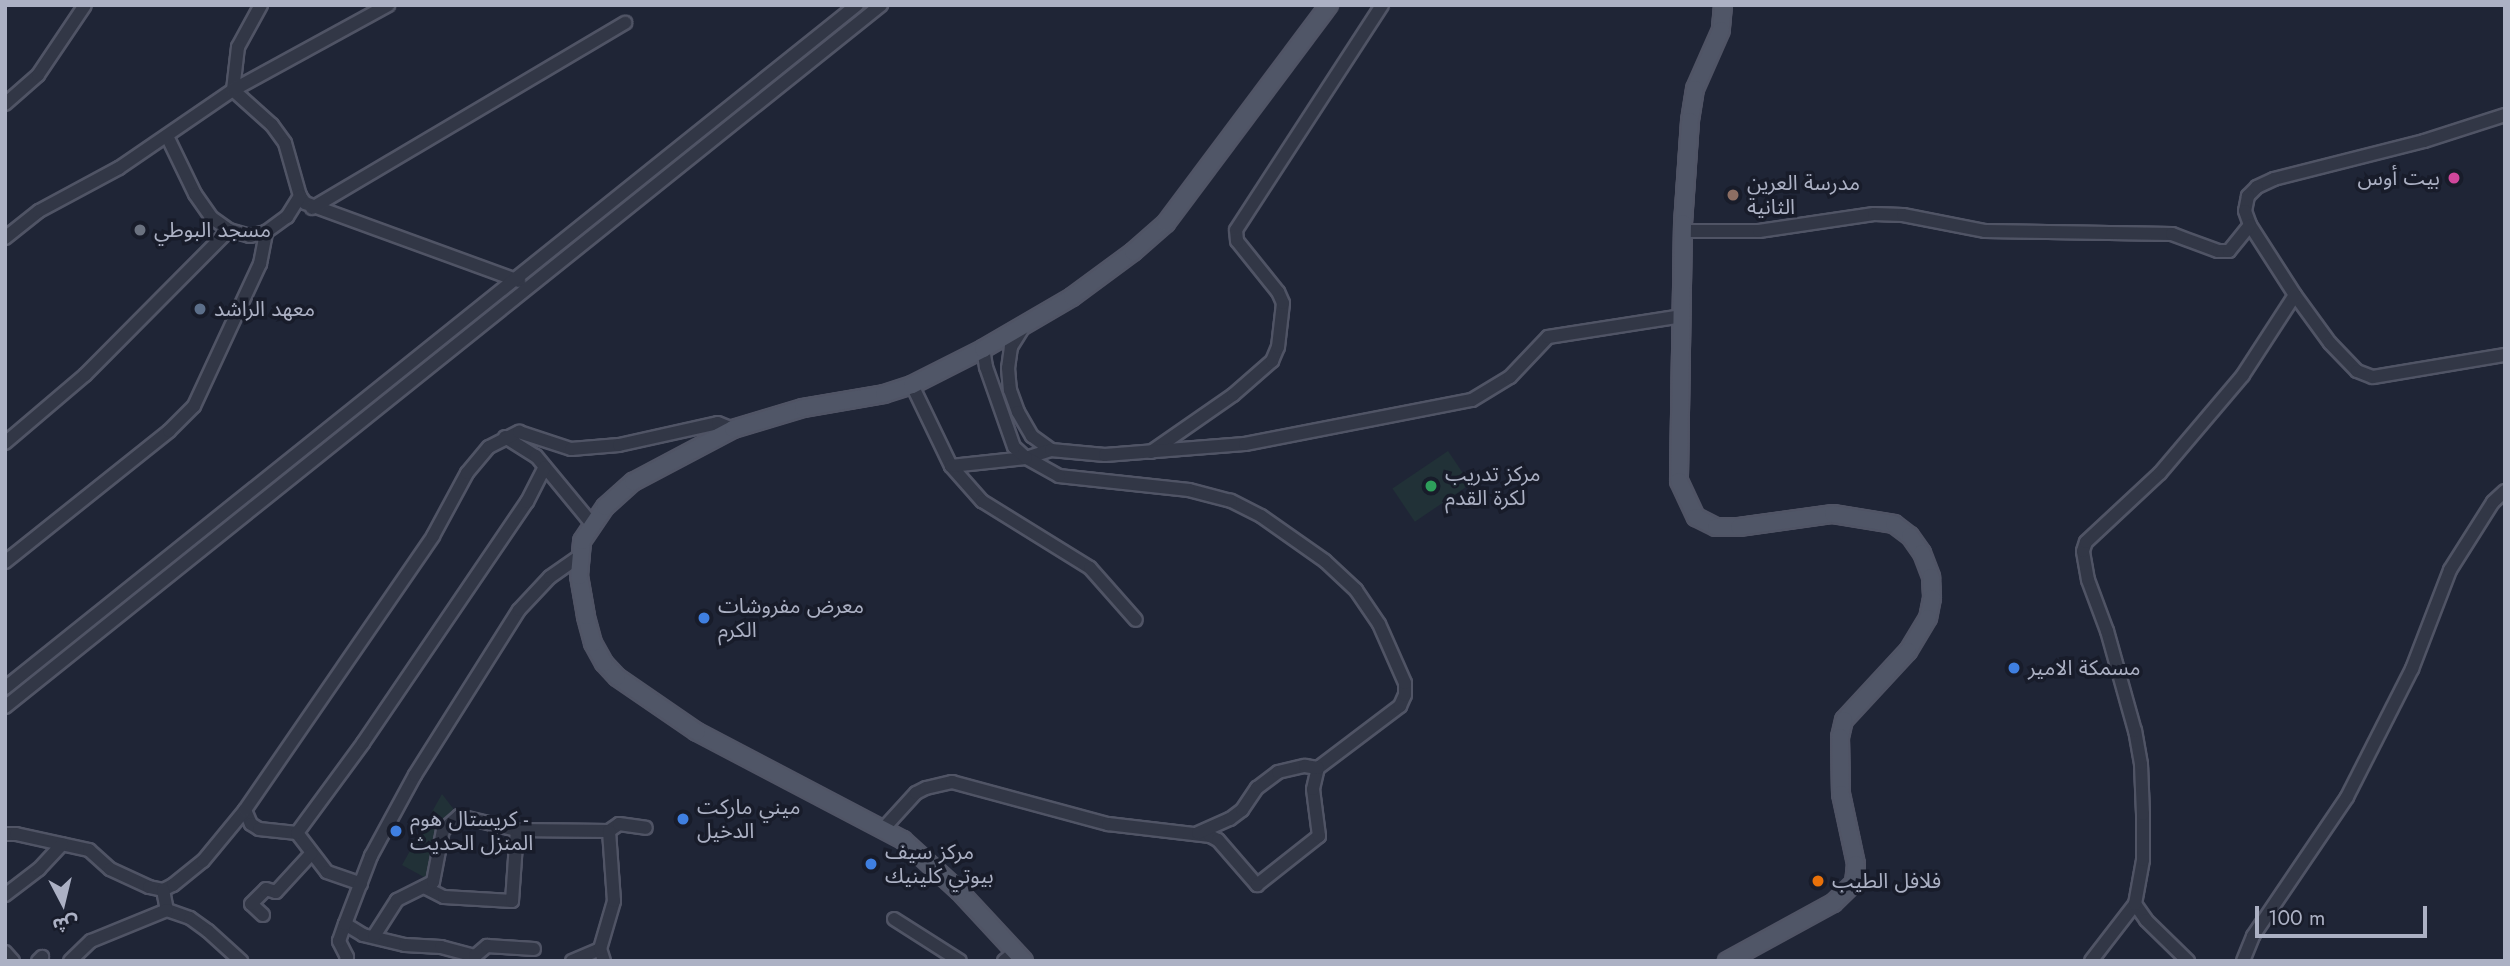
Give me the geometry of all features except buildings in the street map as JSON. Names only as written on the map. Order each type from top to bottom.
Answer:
[{"type":"main road","points":[[1014,958],[959,891],[903,840],[696,732],[617,677],[604,663],[593,643],[586,616],[579,557],[582,541],[605,506],[633,482],[733,429],[803,408],[884,394],[912,385],[983,349],[1072,297],[1133,252],[1166,223],[1329,5]]},
{"type":"main road","points":[[1723,5],[1721,30],[1695,89],[1690,121],[1683,231],[1679,481],[1696,517],[1716,527],[1739,527],[1833,514],[1894,524],[1910,536],[1923,553],[1931,577],[1932,598],[1927,618],[1908,651],[1844,720],[1840,737],[1840,794],[1856,864],[1854,883],[1833,903],[1727,961]]},
{"type":"street","points":[[5,104],[38,75],[85,5]]},
{"type":"street","points":[[233,90],[238,47],[261,5]]},
{"type":"street","points":[[5,238],[58,199],[119,168],[233,90],[388,5]]},
{"type":"street","points":[[5,688],[857,5]]},
{"type":"street","points":[[5,707],[881,5]]},
{"type":"street","points":[[1151,452],[1233,395],[1272,361],[1278,347],[1283,303],[1279,292],[1237,241],[1236,230],[1382,5]]},
{"type":"street","points":[[312,208],[625,23]]},
{"type":"street","points":[[233,90],[272,125],[285,143],[300,196],[312,208],[516,278],[527,288]]},
{"type":"street","points":[[2505,115],[2424,141],[2274,178],[2257,187],[2248,196],[2245,211],[2249,225],[2295,295],[2330,343],[2357,371],[2373,377],[2505,355]]},
{"type":"street","points":[[167,136],[195,194],[212,218],[229,230],[250,236],[266,232],[287,217],[300,196]]},
{"type":"street","points":[[1683,231],[1759,231],[1874,214],[1903,215],[1985,231],[2172,234],[2218,251],[2229,251],[2237,245],[2249,225]]},
{"type":"street","points":[[5,443],[85,375],[229,230]]},
{"type":"street","points":[[5,562],[169,431],[194,406],[260,264],[266,232]]},
{"type":"street","points":[[2091,961],[2136,904],[2143,860],[2141,764],[2111,644],[2088,580],[2083,551],[2086,542],[2160,473],[2243,375],[2295,295]]},
{"type":"street","points":[[951,466],[1026,458],[1051,450],[1105,454],[1245,444],[1472,400],[1510,377],[1548,337],[1682,316]]},
{"type":"street","points":[[1024,325],[1011,347],[1008,368],[1010,390],[1018,412],[1032,436],[1051,450]]},
{"type":"street","points":[[884,828],[916,793],[952,782],[1108,824],[1140,830],[1198,833],[1218,840],[1257,885],[1319,836],[1313,789],[1318,768],[1400,706],[1405,695],[1405,683],[1379,624],[1356,590],[1325,561],[1261,516],[1231,501],[1189,490],[1059,476],[1026,458],[1014,447],[986,367],[983,349]]},
{"type":"street","points":[[912,385],[951,466],[982,502],[1090,568],[1136,620]]},
{"type":"street","points":[[163,890],[203,861],[245,810],[433,536],[467,473],[489,447],[519,432],[571,449],[594,449],[719,423],[733,429]]},
{"type":"street","points":[[505,438],[528,449],[592,524]]},
{"type":"street","points":[[297,833],[363,743],[496,548],[527,502],[545,467]]},
{"type":"street","points":[[2243,961],[2253,936],[2347,797],[2412,668],[2450,570],[2493,502],[2505,491]]},
{"type":"street","points":[[346,961],[347,957],[339,941],[345,924],[383,832],[415,775],[519,610],[550,577],[579,557]]},
{"type":"street","points":[[1198,833],[1230,819],[1257,788],[1278,772],[1305,766],[1318,768]]},
{"type":"street","points":[[245,810],[251,824],[259,829],[297,833]]},
{"type":"street","points":[[374,936],[397,900],[433,882],[438,870],[443,830],[460,816],[517,830],[609,831],[619,824],[646,828]]},
{"type":"street","points":[[424,887],[444,897],[512,901],[517,830]]},
{"type":"street","points":[[572,961],[602,955],[614,901],[609,831]]},
{"type":"street","points":[[297,833],[327,872],[361,884]]},
{"type":"street","points":[[5,834],[89,850],[110,869],[127,878],[163,890]]},
{"type":"street","points":[[5,895],[46,863],[62,844]]},
{"type":"street","points":[[263,915],[251,904],[266,889],[276,891],[311,854]]},
{"type":"street","points":[[163,890],[167,910]]},
{"type":"street","points":[[2136,904],[2146,920],[2188,961]]},
{"type":"street","points":[[71,961],[91,941],[167,910],[190,918],[208,930],[241,961]]},
{"type":"street","points":[[894,919],[960,961]]},
{"type":"street","points":[[345,924],[363,935],[405,945],[441,947],[475,956],[487,946],[534,949]]},
{"type":"street","points":[[5,952],[13,961]]},
{"type":"shaded area","name":"مركز تدريب لكرة القدم","points":[[1448,451],[1470,484],[1415,522],[1392,488]]},
{"type":"shaded area","points":[[442,794],[459,816],[449,824],[433,882],[402,865]]},
{"type":"place","name":"بيت أوس","points":[[2454,178]]},
{"type":"place","name":"مدرسة العرين الثانية","points":[[1733,195]]},
{"type":"place","name":"مسجد البوطي","points":[[140,230]]},
{"type":"place","name":"معهد الراشد","points":[[200,309]]},
{"type":"place","name":"مركز تدريب لكرة القدم","points":[[1431,486]]},
{"type":"place","name":"معرض مفروشات الكرم","points":[[704,618]]},
{"type":"place","name":"مسمكة الامير","points":[[2014,668]]},
{"type":"place","name":"ميني ماركت الدخيل","points":[[683,819]]},
{"type":"place","name":"كريستال هوم - المنزل الحديث","points":[[396,831]]},
{"type":"place","name":"مركز سيف بيوتي كلينيك","points":[[871,864]]},
{"type":"place","name":"فلافل الطيب","points":[[1818,881]]}]
